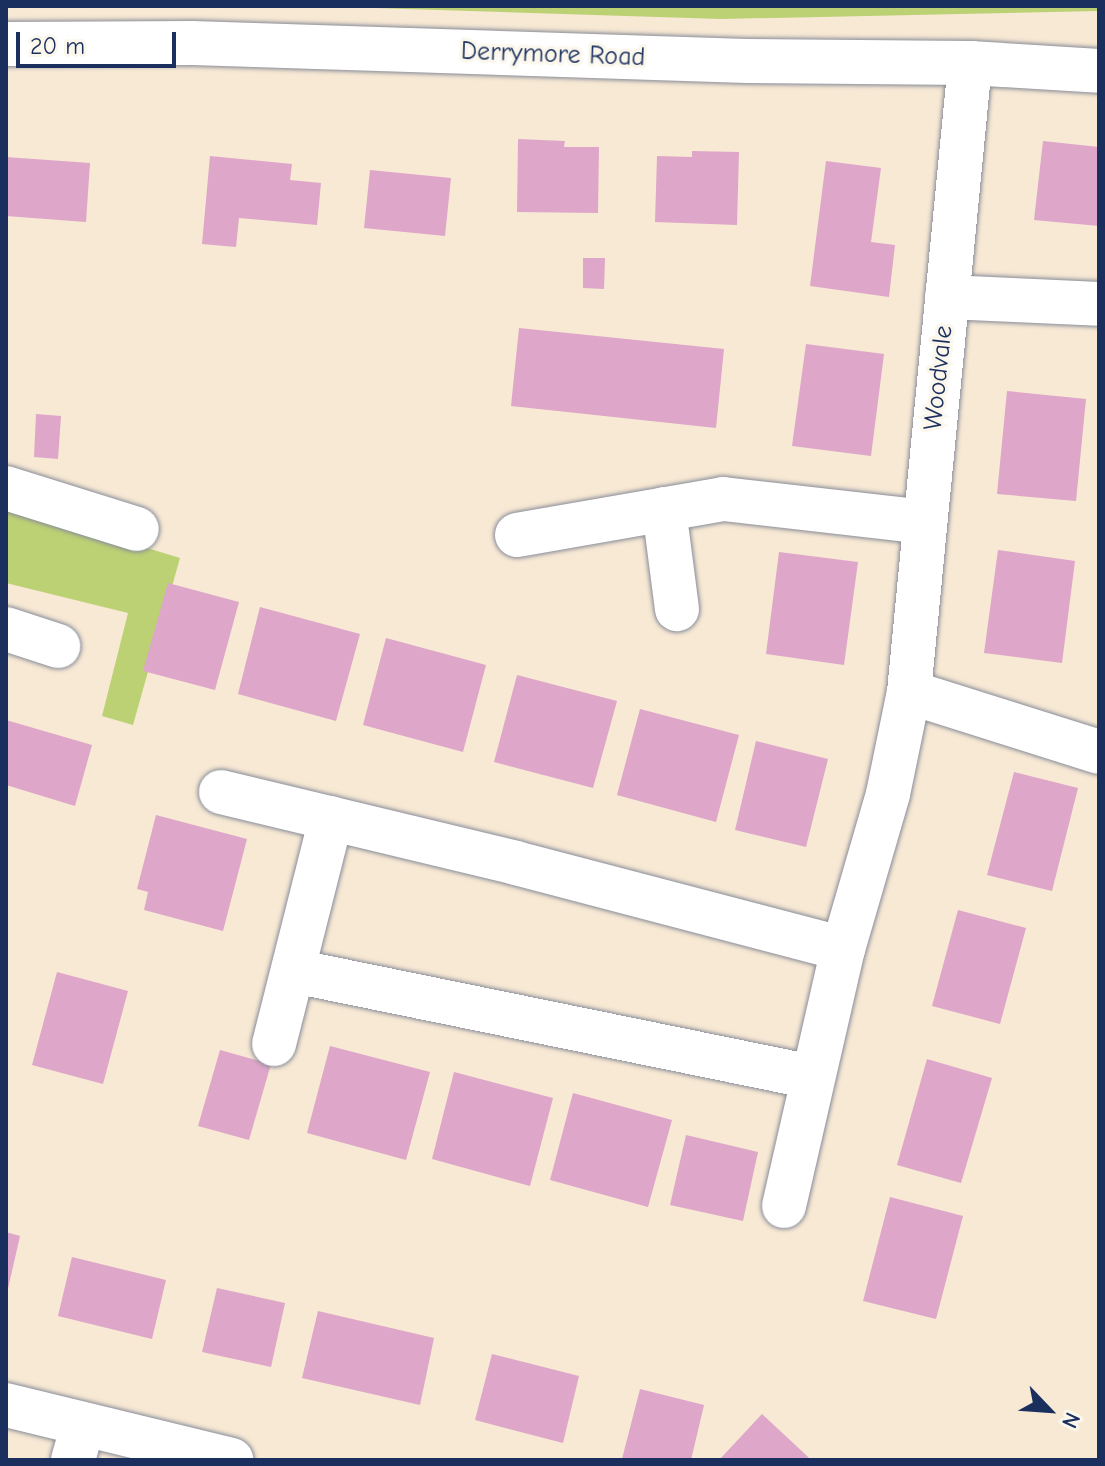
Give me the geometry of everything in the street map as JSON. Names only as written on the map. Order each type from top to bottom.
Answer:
[{"type":"street","name":"Derrymore Road","points":[[6,44],[192,43],[747,61],[970,63],[1099,71]]},
{"type":"street","name":"Woodvale","points":[[784,1206],[843,949],[888,794],[909,692],[970,63]]},
{"type":"street","points":[[947,297],[1099,304]]},
{"type":"street","points":[[6,488],[137,529]]},
{"type":"street","points":[[517,535],[723,499],[925,522]]},
{"type":"street","points":[[664,509],[677,609]]},
{"type":"street","points":[[6,629],[58,646]]},
{"type":"street","points":[[909,692],[1099,752]]},
{"type":"street","points":[[221,792],[843,949]]},
{"type":"street","points":[[274,1044],[331,818]]},
{"type":"street","points":[[294,971],[812,1077]]},
{"type":"street","points":[[6,1405],[78,1442],[231,1460]]},
{"type":"green space","points":[[311,6],[1099,6],[1099,11],[721,19]]},
{"type":"green space","points":[[6,505],[180,558],[133,725],[102,716],[128,613],[6,583]]},
{"type":"building","points":[[518,139],[565,141],[564,147],[599,147],[598,213],[517,212]]},
{"type":"building","points":[[1043,141],[1099,147],[1099,226],[1034,220]]},
{"type":"building","points":[[692,151],[739,152],[737,225],[655,222],[657,156],[692,157]]},
{"type":"building","points":[[210,156],[292,164],[290,180],[321,183],[317,225],[239,218],[236,247],[202,244]]},
{"type":"building","points":[[6,157],[90,163],[86,222],[6,216]]},
{"type":"building","points":[[826,161],[881,168],[871,242],[895,245],[889,297],[810,286]]},
{"type":"building","points":[[370,170],[451,178],[445,236],[364,228]]},
{"type":"building","points":[[583,258],[605,258],[604,289],[583,288]]},
{"type":"building","points":[[519,328],[724,349],[716,428],[511,406]]},
{"type":"building","points":[[806,344],[884,354],[871,456],[792,446]]},
{"type":"building","points":[[1007,391],[1086,399],[1076,501],[997,494]]},
{"type":"building","points":[[36,414],[61,416],[58,459],[34,457]]},
{"type":"building","points":[[998,550],[1075,561],[1062,663],[984,653]]},
{"type":"building","points":[[779,552],[858,562],[844,665],[766,654]]},
{"type":"building","points":[[168,583],[239,602],[215,690],[143,671]]},
{"type":"building","points":[[260,607],[360,634],[336,721],[238,694]]},
{"type":"building","points":[[386,638],[486,665],[463,752],[363,725]]},
{"type":"building","points":[[517,675],[617,701],[593,788],[494,762]]},
{"type":"building","points":[[640,709],[739,735],[716,822],[617,795]]},
{"type":"building","points":[[6,720],[92,745],[75,806],[6,785]]},
{"type":"building","points":[[756,741],[828,759],[806,847],[735,830]]},
{"type":"building","points":[[1014,772],[1078,788],[1052,891],[987,875]]},
{"type":"building","points":[[156,815],[247,839],[223,931],[144,910],[148,892],[137,889]]},
{"type":"building","points":[[958,910],[1026,928],[1000,1024],[932,1006]]},
{"type":"building","points":[[57,972],[128,991],[103,1084],[32,1065]]},
{"type":"building","points":[[330,1046],[430,1072],[406,1160],[307,1133]]},
{"type":"building","points":[[220,1050],[271,1064],[249,1140],[198,1126]]},
{"type":"building","points":[[927,1059],[992,1078],[961,1183],[897,1165]]},
{"type":"building","points":[[454,1072],[553,1098],[530,1186],[432,1159]]},
{"type":"building","points":[[573,1093],[672,1120],[648,1207],[550,1180]]},
{"type":"building","points":[[686,1135],[758,1152],[743,1221],[670,1205]]},
{"type":"building","points":[[890,1197],[963,1216],[936,1319],[863,1301]]},
{"type":"building","points":[[6,1232],[20,1236],[7,1293],[6,1293]]},
{"type":"building","points":[[72,1257],[166,1280],[152,1339],[58,1316]]},
{"type":"building","points":[[217,1288],[285,1303],[271,1367],[202,1352]]},
{"type":"building","points":[[318,1311],[434,1338],[420,1405],[302,1378]]},
{"type":"building","points":[[492,1354],[579,1376],[563,1443],[475,1420]]},
{"type":"building","points":[[640,1389],[704,1405],[691,1460],[622,1459]]},
{"type":"building","points":[[762,1414],[806,1455],[811,1460],[719,1460]]}]
